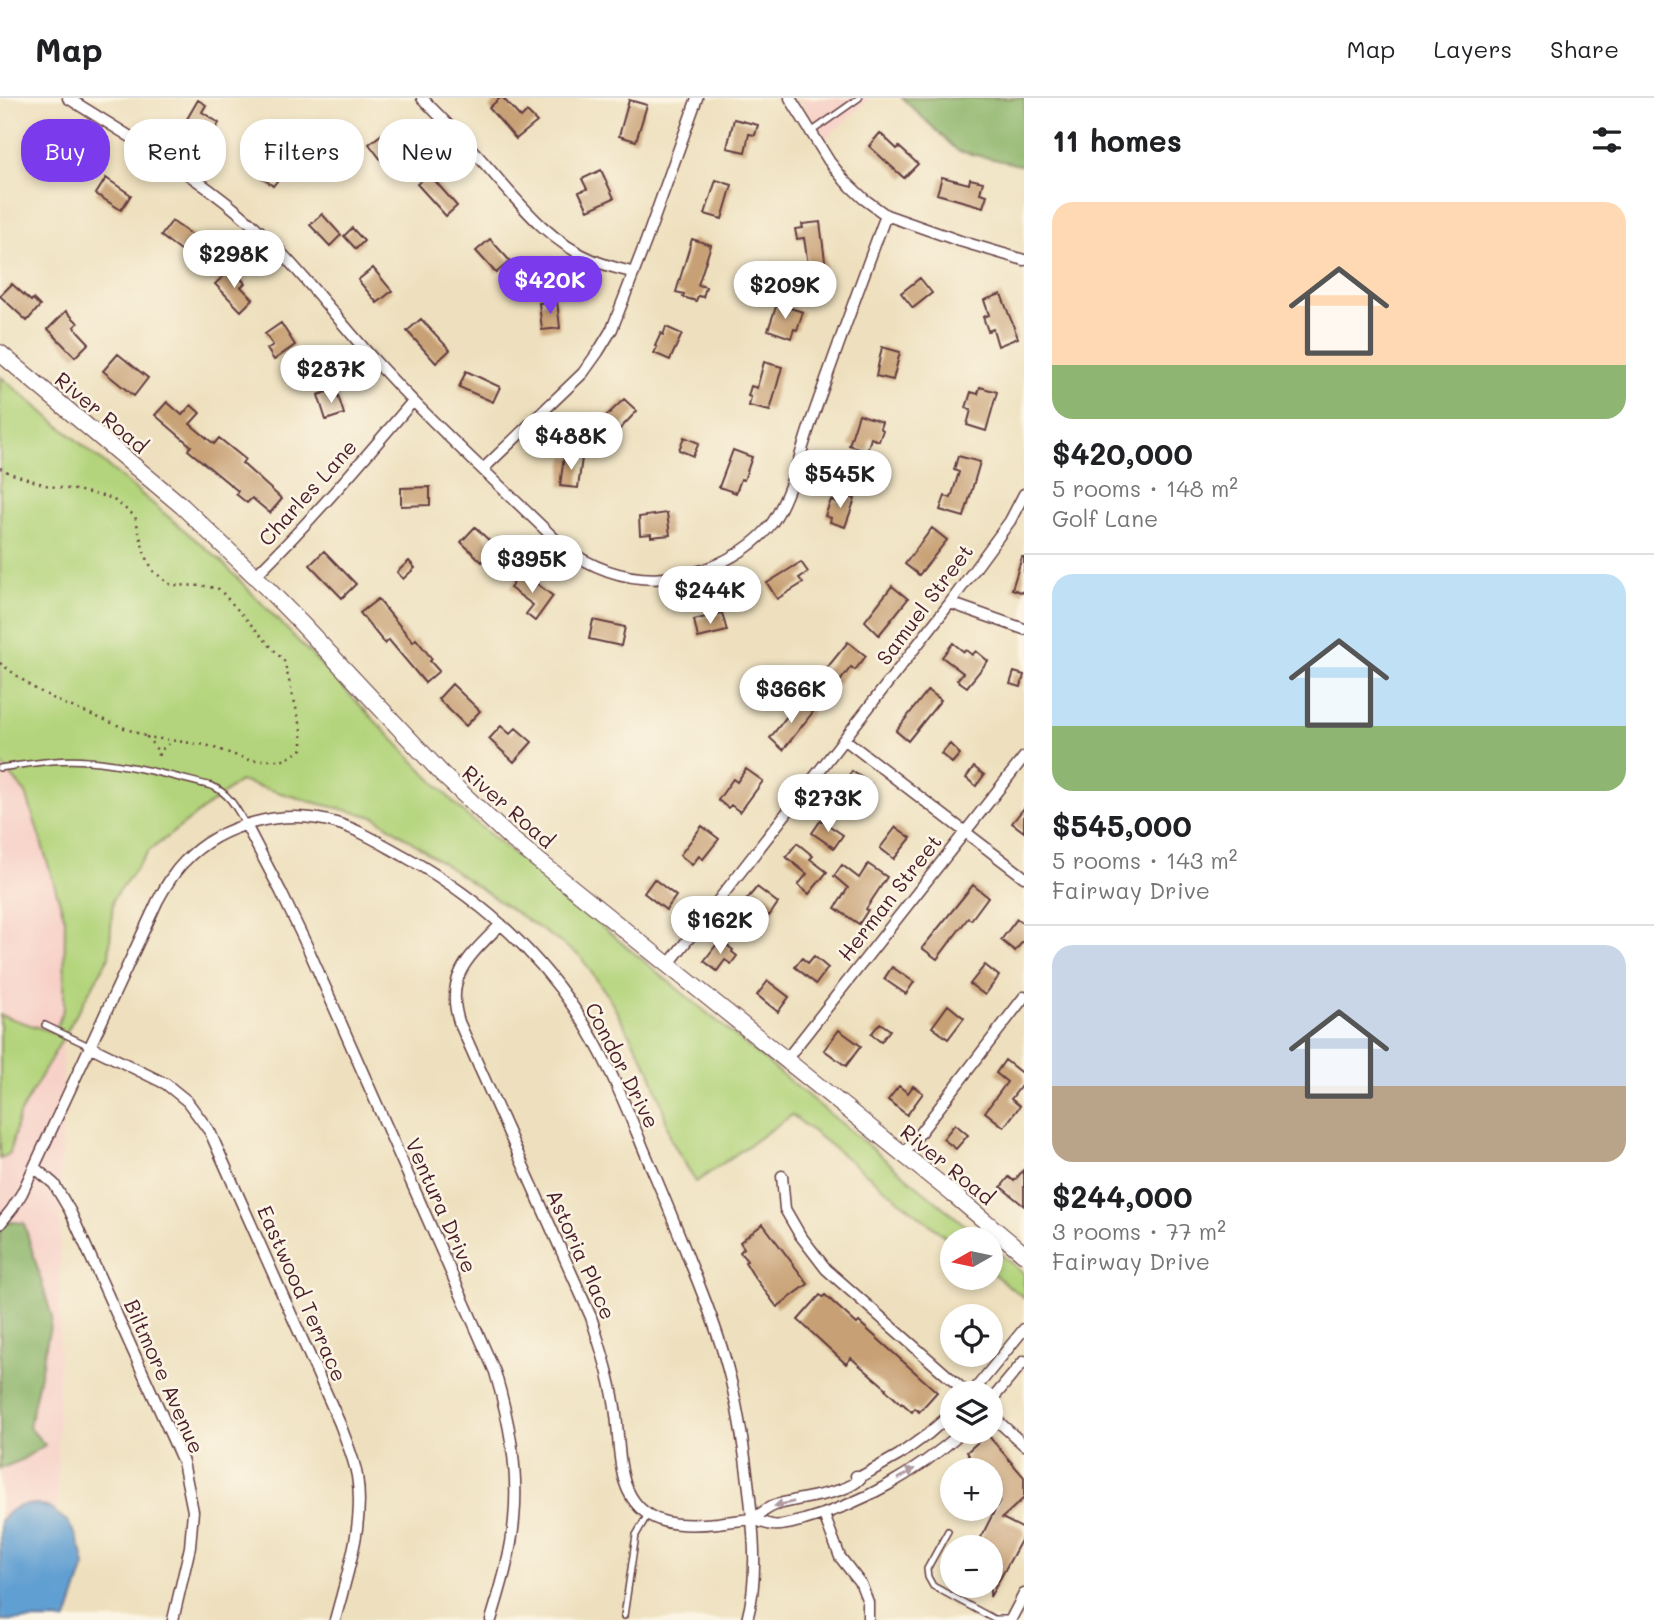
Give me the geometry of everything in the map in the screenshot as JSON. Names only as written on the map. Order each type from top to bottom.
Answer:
[{"type":"street","points":[[68,98],[207,187],[241,214],[290,263],[413,401],[563,547],[609,572],[631,578],[670,579],[712,567],[749,547],[773,522],[886,215]]},
{"type":"street","points":[[422,98],[547,231],[593,260],[634,273]]},
{"type":"street","points":[[483,469],[583,373],[612,329],[697,98]]},
{"type":"street","points":[[790,98],[829,161],[845,181],[886,215],[960,242],[1024,260]]},
{"type":"street","name":"River Road","points":[[0,353],[182,506],[255,576],[444,777],[509,836],[903,1155],[1021,1247]]},
{"type":"street","name":"Charles Lane","points":[[255,576],[290,542],[413,401]]},
{"type":"street","name":"Samuel Street","points":[[668,965],[950,603],[1010,521],[1024,494]]},
{"type":"street","points":[[950,603],[1024,629]]},
{"type":"street","points":[[844,739],[1024,877]]},
{"type":"street","name":"Herman Street","points":[[785,1060],[1024,757]]},
{"type":"street","name":"Condor Drive","points":[[0,1224],[12,1209],[34,1167],[147,921],[167,884],[186,860],[225,832],[279,818],[328,821],[353,830],[398,853],[449,882],[519,940],[576,1011],[617,1085],[710,1313],[727,1363],[745,1452],[752,1518],[754,1585],[747,1620]]},
{"type":"street","name":"Ventura Drive","points":[[246,825],[307,946],[495,1372],[508,1420],[516,1496],[511,1543],[491,1620]]},
{"type":"street","name":"Astoria Place","points":[[501,924],[460,970],[454,1000],[455,1010],[590,1317],[606,1362],[613,1394],[625,1482],[631,1496],[648,1516]]},
{"type":"street","points":[[903,1155],[1024,997]]},
{"type":"street","name":"Eastwood Terrace","points":[[89,1046],[166,1084],[187,1101],[210,1132],[340,1424],[357,1473],[359,1513],[353,1553],[335,1620]]},
{"type":"street","name":"Biltmore Avenue","points":[[34,1167],[54,1184],[70,1211],[183,1462],[193,1511],[190,1547],[173,1620]]},
{"type":"street","points":[[782,1176],[785,1209],[800,1235],[826,1269],[955,1381]]},
{"type":"street","points":[[979,1381],[1024,1329]]},
{"type":"street","points":[[1003,1386],[1024,1361]]},
{"type":"street","points":[[648,1516],[673,1524],[695,1525],[752,1518],[772,1506],[830,1493],[861,1478],[899,1455],[940,1424]]},
{"type":"street","points":[[1003,1426],[1024,1445]]},
{"type":"street","points":[[752,1518],[774,1526],[824,1515],[867,1496],[948,1444]]},
{"type":"street","points":[[816,1495],[827,1486],[857,1475],[861,1478]]},
{"type":"street","points":[[824,1515],[840,1557],[861,1584],[868,1602],[868,1620]]},
{"type":"street","points":[[1011,1620],[1024,1594]]},
{"type":"lane","points":[[811,132],[859,98]]},
{"type":"lane","points":[[0,768],[85,761],[145,769],[221,790],[230,798],[246,825]]},
{"type":"lane","points":[[45,1026],[89,1046]]},
{"type":"lane","points":[[861,1478],[867,1496]]},
{"type":"lane","points":[[830,1493],[835,1510]]},
{"type":"lane","points":[[624,1616],[636,1535],[648,1516]]},
{"type":"lane","points":[[948,1531],[927,1569],[933,1586],[994,1619],[1011,1620]]},
{"type":"path","points":[[0,467],[48,486],[111,498],[135,516],[144,552],[153,571],[171,585],[219,589],[284,661],[302,731],[303,749],[285,760],[249,760],[206,745],[147,737],[61,703],[32,687],[0,663]]},
{"type":"path","points":[[147,737],[158,751],[158,758],[161,750],[173,741]]},
{"type":"shaded area","points":[[798,98],[871,98],[826,138]]},
{"type":"shaded area","points":[[0,376],[220,560],[65,863],[56,1620],[0,1620]]},
{"type":"green space","points":[[902,98],[1024,98],[1024,166],[958,151]]},
{"type":"green space","points":[[0,376],[220,560],[465,814],[967,1227],[940,1227],[940,1232],[792,1115],[696,1182],[671,1140],[650,1071],[608,996],[580,956],[375,817],[240,781],[149,851],[113,899],[109,957],[19,1115],[10,1153],[0,1159],[0,1015],[55,1033],[64,1007],[65,919],[26,793],[0,763]]},
{"type":"green space","points":[[0,1221],[24,1223],[52,1317],[29,1427],[45,1445],[0,1469]]},
{"type":"green space","points":[[1003,1256],[1024,1274],[1024,1298],[1003,1281]]},
{"type":"water","points":[[37,1504],[49,1508],[67,1521],[76,1536],[85,1566],[67,1620],[0,1620],[0,1521],[16,1508]]},
{"type":"building","points":[[500,98],[521,118],[527,112],[537,122],[516,139],[489,108]]},
{"type":"building","points":[[198,100],[206,105],[202,112],[213,119],[187,119]]},
{"type":"building","points":[[629,100],[647,105],[636,141],[619,136]]},
{"type":"building","points":[[734,119],[758,125],[755,135],[749,134],[745,152],[727,148]]},
{"type":"building","points":[[880,133],[918,164],[904,178],[869,146]]},
{"type":"building","points":[[378,137],[378,156],[369,144]]},
{"type":"building","points":[[601,170],[614,198],[588,210],[579,192],[587,189],[582,179]]},
{"type":"building","points":[[942,177],[969,184],[970,179],[983,182],[980,193],[987,195],[983,207],[937,194]]},
{"type":"building","points":[[716,180],[732,185],[722,219],[705,214]]},
{"type":"building","points":[[110,181],[131,195],[121,210],[96,194],[104,182]]},
{"type":"building","points":[[436,182],[457,206],[446,216],[417,184]]},
{"type":"building","points":[[322,214],[341,235],[330,246],[310,225]]},
{"type":"building","points":[[172,221],[196,238],[184,253],[161,236]]},
{"type":"building","points":[[820,222],[826,268],[809,271],[804,238],[797,239],[795,229],[803,228],[802,224]]},
{"type":"building","points":[[352,228],[364,241],[356,249],[344,236]]},
{"type":"building","points":[[490,239],[510,261],[496,273],[476,251]]},
{"type":"building","points":[[692,239],[711,245],[698,285],[706,287],[703,297],[698,296],[696,301],[676,292]]},
{"type":"building","points":[[373,268],[392,291],[377,303],[358,280]]},
{"type":"building","points":[[231,269],[245,283],[241,287],[253,299],[241,311],[215,284]]},
{"type":"building","points":[[920,278],[932,293],[913,308],[901,293]]},
{"type":"building","points":[[12,284],[40,306],[27,321],[0,296]]},
{"type":"building","points":[[1001,294],[1018,338],[998,346],[993,329],[988,331],[983,317],[989,315],[984,300]]},
{"type":"building","points":[[557,301],[560,328],[542,330],[539,303]]},
{"type":"building","points":[[777,304],[803,312],[791,338],[768,330]]},
{"type":"building","points":[[66,311],[78,323],[74,327],[89,343],[75,357],[48,329]]},
{"type":"building","points":[[421,319],[450,350],[436,363],[407,331]]},
{"type":"building","points":[[281,323],[295,345],[274,360],[267,349],[273,345],[265,334]]},
{"type":"building","points":[[666,327],[682,334],[670,360],[654,353]]},
{"type":"building","points":[[882,347],[900,352],[893,380],[876,376]]},
{"type":"building","points":[[118,354],[148,378],[134,396],[103,371]]},
{"type":"building","points":[[764,362],[782,367],[770,411],[749,406],[751,386],[757,388]]},
{"type":"building","points":[[466,371],[500,387],[493,402],[459,387]]},
{"type":"building","points":[[980,387],[997,392],[986,431],[967,425],[971,410],[966,408],[971,392],[978,394]]},
{"type":"building","points":[[336,389],[344,414],[326,420],[318,395]]},
{"type":"building","points":[[624,399],[637,411],[617,432],[603,419]]},
{"type":"building","points":[[167,402],[182,415],[191,405],[200,413],[190,424],[214,444],[219,438],[245,459],[242,463],[282,499],[270,513],[252,498],[247,503],[236,494],[238,491],[188,450],[191,446],[155,415]]},
{"type":"building","points":[[859,414],[882,422],[880,428],[883,430],[879,441],[871,438],[867,451],[849,445]]},
{"type":"building","points":[[684,437],[699,443],[693,456],[679,450]]},
{"type":"building","points":[[733,450],[752,457],[736,493],[719,487]]},
{"type":"building","points":[[564,456],[582,458],[578,488],[560,486]]},
{"type":"building","points":[[958,456],[980,462],[964,517],[940,510],[945,496],[951,498],[959,472],[954,470]]},
{"type":"building","points":[[430,487],[430,505],[401,506],[401,488]]},
{"type":"building","points":[[840,494],[855,499],[845,527],[830,522],[831,518],[825,516],[831,500],[837,502]]},
{"type":"building","points":[[667,513],[670,535],[640,535],[639,517]]},
{"type":"building","points":[[475,527],[496,547],[482,562],[461,542]]},
{"type":"building","points":[[932,528],[947,540],[919,575],[905,564]]},
{"type":"building","points":[[324,551],[356,584],[342,598],[310,565]]},
{"type":"building","points":[[1024,557],[1024,593],[1012,589]]},
{"type":"building","points":[[409,561],[415,568],[403,579],[397,572]]},
{"type":"building","points":[[801,562],[808,572],[799,578],[803,583],[777,599],[767,583]]},
{"type":"building","points":[[521,572],[553,596],[535,621],[526,614],[533,605],[510,588]]},
{"type":"building","points":[[892,586],[908,599],[879,635],[865,621]]},
{"type":"building","points":[[378,599],[413,642],[416,639],[439,671],[425,683],[389,640],[385,644],[360,613]]},
{"type":"building","points":[[722,613],[727,631],[698,638],[694,620]]},
{"type":"building","points":[[593,620],[625,627],[621,646],[589,639]]},
{"type":"building","points":[[848,642],[866,656],[855,670],[851,667],[837,685],[822,674]]},
{"type":"building","points":[[953,643],[972,655],[976,651],[988,661],[967,687],[957,680],[963,673],[942,657]]},
{"type":"building","points":[[1014,672],[1024,675],[1021,687],[1010,684]]},
{"type":"building","points":[[452,684],[480,711],[466,726],[438,699]]},
{"type":"building","points":[[928,690],[941,700],[908,741],[896,731]]},
{"type":"building","points":[[799,701],[813,712],[783,750],[770,738]]},
{"type":"building","points":[[501,726],[510,734],[516,728],[532,742],[514,762],[489,739]]},
{"type":"building","points":[[950,744],[960,754],[952,763],[941,754]]},
{"type":"building","points":[[974,767],[984,775],[976,786],[966,778]]},
{"type":"building","points":[[746,769],[763,781],[740,812],[731,805],[728,808],[718,800],[733,779],[737,782]]},
{"type":"building","points":[[852,771],[871,784],[856,812],[834,797]]},
{"type":"building","points":[[1024,808],[1024,832],[1012,823]]},
{"type":"building","points":[[821,820],[843,835],[834,848],[812,833]]},
{"type":"building","points":[[702,826],[719,839],[703,859],[699,856],[692,865],[680,855]]},
{"type":"building","points":[[896,827],[911,838],[894,859],[880,848]]},
{"type":"building","points":[[797,843],[813,856],[810,859],[827,872],[809,894],[798,885],[807,874],[786,857]]},
{"type":"building","points":[[868,864],[887,877],[859,924],[835,908],[848,888],[834,876],[842,865],[859,878]]},
{"type":"building","points":[[654,879],[676,896],[666,910],[644,893]]},
{"type":"building","points":[[973,885],[988,897],[971,920],[968,918],[937,959],[922,948]]},
{"type":"building","points":[[757,887],[778,903],[769,916],[758,907],[754,912],[743,904]]},
{"type":"building","points":[[1017,919],[1024,924],[1024,940],[1015,951],[1001,940]]},
{"type":"building","points":[[720,940],[737,956],[731,964],[725,960],[717,971],[704,961]]},
{"type":"building","points":[[814,956],[828,968],[816,984],[795,967],[802,958],[808,963]]},
{"type":"building","points":[[985,965],[999,976],[985,995],[970,984]]},
{"type":"building","points":[[892,967],[914,982],[906,994],[884,979]]},
{"type":"building","points":[[768,981],[789,997],[778,1012],[757,995]]},
{"type":"building","points":[[948,1005],[964,1018],[948,1039],[932,1027]]},
{"type":"building","points":[[880,1023],[890,1030],[881,1042],[871,1034]]},
{"type":"building","points":[[839,1030],[861,1046],[846,1066],[824,1050]]},
{"type":"building","points":[[1005,1060],[1024,1075],[1024,1082],[1011,1099],[1020,1106],[1004,1127],[985,1112],[1007,1082],[996,1073]]},
{"type":"building","points":[[899,1086],[908,1093],[913,1086],[923,1093],[907,1115],[888,1100]]},
{"type":"building","points":[[955,1124],[968,1135],[956,1149],[943,1139]]},
{"type":"building","points":[[1024,1169],[1024,1206],[1001,1187],[1009,1177],[1014,1181]]},
{"type":"building","points":[[763,1224],[808,1284],[777,1307],[740,1252],[744,1248],[740,1242]]},
{"type":"building","points":[[820,1295],[825,1295],[857,1324],[859,1322],[937,1392],[919,1412],[915,1408],[912,1412],[901,1404],[851,1358],[846,1364],[798,1320]]},
{"type":"building","points":[[976,1444],[996,1444],[1024,1477],[1024,1498],[1003,1517],[1003,1458],[966,1458],[969,1455],[967,1452]]},
{"type":"building","points":[[1003,1518],[1024,1529],[1024,1535],[1003,1573],[1003,1535],[982,1535],[989,1521],[1003,1521]]}]
